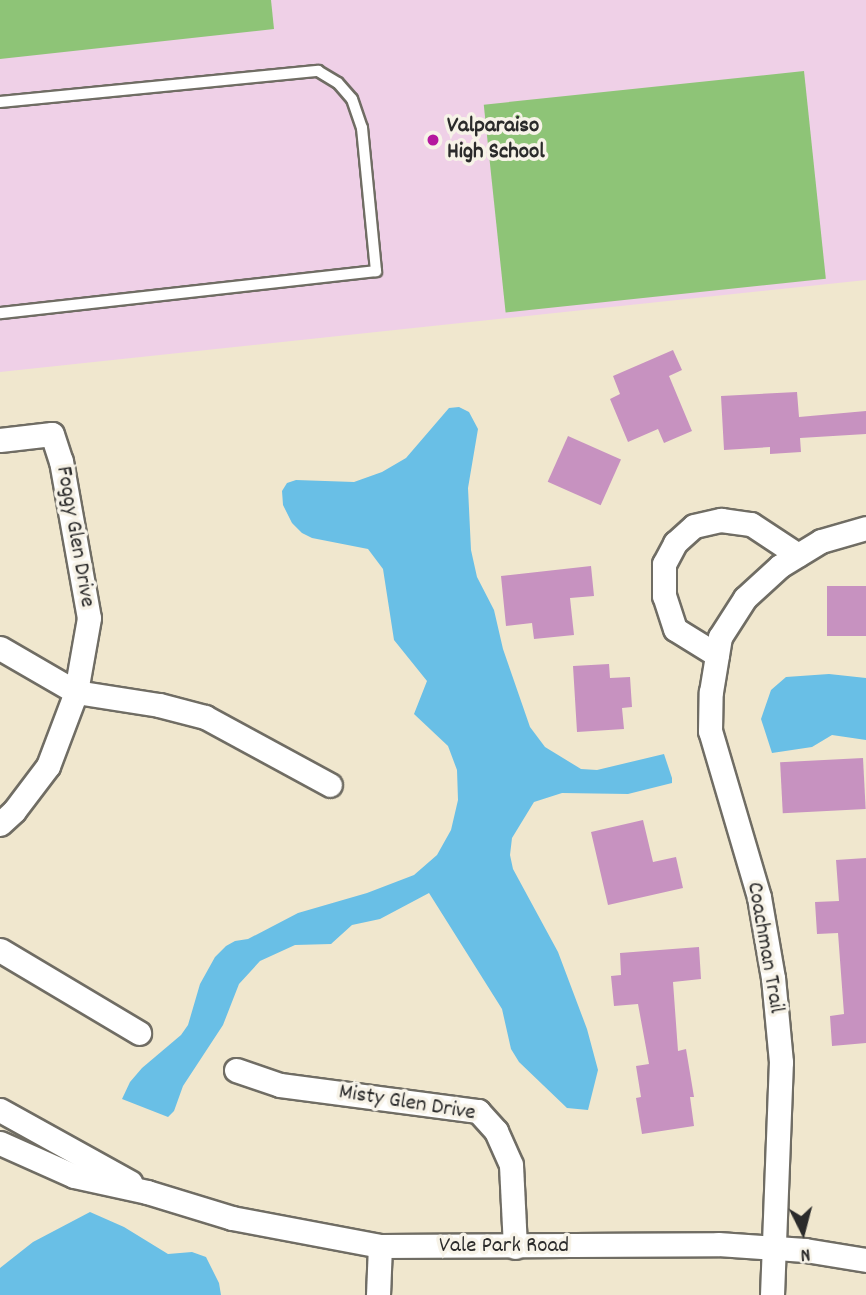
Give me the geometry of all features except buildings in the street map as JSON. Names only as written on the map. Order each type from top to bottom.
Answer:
[{"type":"street","name":"Foggy Glen Drive","points":[[0,440],[52,434],[61,461],[89,618],[76,692],[48,766],[14,811],[0,824]]},
{"type":"street","points":[[717,655],[675,629],[664,596],[664,564],[675,543],[694,526],[721,520],[751,524],[797,555]]},
{"type":"street","name":"Coachman Trail","points":[[772,1295],[781,1062],[774,990],[759,897],[710,730],[711,692],[720,638],[746,598],[780,566],[821,541],[866,528]]},
{"type":"street","points":[[0,648],[76,692],[159,705],[205,718],[330,785]]},
{"type":"street","points":[[0,950],[139,1033]]},
{"type":"street","name":"Misty Glen Drive","points":[[236,1070],[280,1085],[478,1111],[496,1131],[510,1165],[515,1247]]},
{"type":"street","name":"Vale Park Road","points":[[0,1110],[147,1192]]},
{"type":"street","name":"Vale Park Road","points":[[0,1143],[74,1176],[147,1192],[232,1218],[380,1246],[718,1244],[774,1247],[866,1260]]},
{"type":"street","points":[[378,1295],[380,1246]]},
{"type":"lane","points":[[0,102],[318,71],[338,83],[352,99],[362,128],[376,271],[0,313]]},
{"type":"shaded area","name":"Valparaiso High School","points":[[0,0],[866,0],[866,280],[0,372]]},
{"type":"green space","points":[[0,0],[271,0],[274,29],[0,59]]},
{"type":"green space","points":[[804,71],[826,279],[506,313],[484,105]]},
{"type":"water","points":[[459,407],[469,412],[478,429],[468,488],[471,550],[477,577],[494,610],[503,649],[530,727],[545,747],[581,769],[597,770],[664,754],[672,778],[672,783],[628,794],[562,793],[534,802],[512,838],[510,855],[513,869],[558,952],[587,1029],[598,1070],[588,1110],[567,1108],[519,1062],[511,1049],[502,1009],[429,893],[380,919],[352,925],[331,944],[295,945],[260,961],[239,984],[223,1025],[183,1086],[174,1111],[168,1117],[122,1099],[130,1082],[142,1068],[181,1035],[188,1025],[200,984],[215,957],[226,946],[248,939],[298,913],[367,893],[414,875],[437,855],[451,830],[458,800],[457,770],[448,746],[414,714],[427,681],[394,640],[383,569],[368,549],[312,538],[302,533],[292,523],[283,505],[282,491],[287,483],[296,480],[354,482],[382,472],[406,458],[449,408]]},
{"type":"water","points":[[829,674],[866,678],[866,740],[832,735],[812,747],[772,753],[761,719],[771,690],[786,677]]},
{"type":"water","points":[[90,1212],[124,1227],[168,1254],[192,1252],[206,1257],[219,1283],[221,1295],[0,1295],[0,1268],[33,1242]]},
{"type":"place","name":"Valparaiso High School","points":[[433,140]]}]
